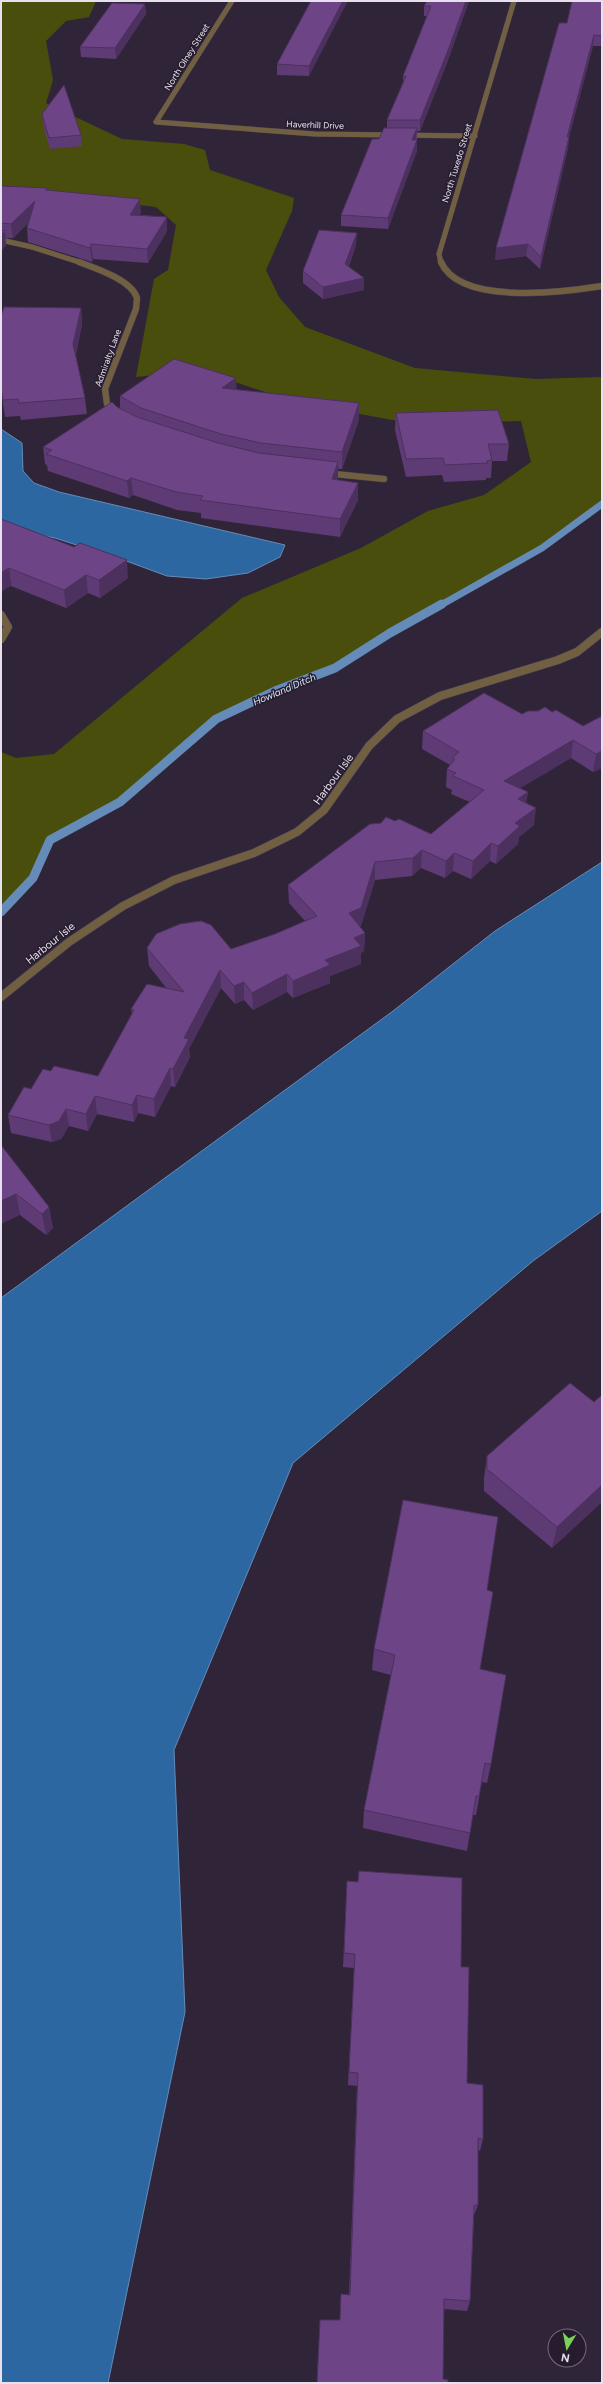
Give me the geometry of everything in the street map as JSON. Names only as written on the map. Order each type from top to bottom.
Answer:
[{"type":"street","name":"North Olney Street","points":[[156,122],[232,1]]},
{"type":"street","name":"North Tuxedo Street","points":[[514,1],[439,254],[440,260],[443,268],[455,278],[473,286],[501,293],[545,294],[602,286]]},
{"type":"street","name":"Haverhill Drive","points":[[156,122],[315,134],[475,136]]},
{"type":"street","name":"Admiralty Lane","points":[[1,240],[45,249],[72,259],[126,284],[135,292],[138,302],[136,309],[105,389],[107,404],[119,418]]},
{"type":"street","points":[[321,472],[384,480]]},
{"type":"street","points":[[1,615],[8,626],[1,639]]},
{"type":"street","name":"Harbour Isle","points":[[1,996],[84,929],[130,901],[178,878],[264,849],[298,832],[316,818],[331,803],[373,741],[401,716],[438,697],[558,660],[577,652],[602,632]]},
{"type":"shaded area","points":[[1,1],[96,1],[89,17],[66,21],[46,41],[53,80],[46,103],[122,139],[184,144],[205,150],[210,170],[294,198],[292,211],[266,270],[279,297],[305,327],[415,368],[535,379],[602,377],[602,504],[542,548],[390,633],[335,668],[275,691],[216,719],[120,802],[50,840],[33,878],[1,912],[1,752],[16,758],[54,754],[242,598],[361,548],[428,511],[484,495],[531,462],[521,421],[414,424],[295,402],[199,370],[136,377],[154,279],[168,270],[176,225],[156,207],[36,192],[1,191]]},
{"type":"water","points":[[1,429],[22,443],[23,471],[34,483],[59,492],[285,545],[280,557],[248,573],[206,579],[167,576],[55,538],[1,528]]},
{"type":"water","points":[[602,862],[602,1211],[533,1261],[293,1463],[174,1750],[185,2012],[108,2383],[1,2383],[1,1298],[393,1011],[495,931]]},
{"type":"building","points":[[311,1],[343,1],[309,66],[277,64]]},
{"type":"building","points":[[427,1],[466,1],[420,120],[387,120],[406,76],[403,76],[431,6],[424,6]]},
{"type":"building","points":[[572,1],[602,1],[602,36],[594,35],[567,137],[569,137],[541,257],[528,244],[496,248],[559,23],[567,23]]},
{"type":"building","points":[[112,3],[145,4],[115,48],[80,47]]},
{"type":"building","points":[[64,85],[81,135],[49,138],[42,114]]},
{"type":"building","points":[[384,128],[417,128],[412,140],[417,140],[388,218],[341,215],[372,139],[379,139]]},
{"type":"building","points":[[1,186],[47,188],[46,190],[140,199],[130,215],[167,217],[147,249],[91,244],[90,248],[27,228],[35,201],[11,224],[1,223]]},
{"type":"building","points":[[319,230],[357,233],[345,264],[364,278],[323,287],[303,271]]},
{"type":"building","points":[[4,307],[81,308],[73,344],[85,398],[19,403],[18,399],[3,400],[1,388],[1,316]]},
{"type":"building","points":[[174,359],[236,378],[222,388],[359,403],[342,452],[261,443],[221,434],[141,408],[120,396]]},
{"type":"building","points":[[112,402],[117,407],[137,417],[218,443],[259,453],[338,462],[332,479],[358,483],[340,519],[200,500],[203,496],[176,492],[131,478],[127,481],[46,454],[52,450],[43,447]]},
{"type":"building","points":[[498,410],[509,444],[488,444],[492,460],[487,461],[488,463],[445,465],[443,458],[406,459],[396,413]]},
{"type":"building","points":[[1,519],[74,547],[80,543],[127,560],[99,580],[86,575],[64,590],[9,568],[1,573]]},
{"type":"building","points":[[484,693],[522,714],[528,711],[538,711],[545,707],[552,712],[556,710],[583,726],[602,716],[602,751],[596,754],[573,740],[504,781],[528,792],[518,799],[536,808],[515,823],[520,826],[498,846],[491,843],[473,861],[454,853],[446,861],[422,850],[413,858],[375,862],[361,908],[349,913],[365,933],[354,938],[361,946],[325,960],[330,965],[293,981],[287,974],[252,993],[244,982],[234,986],[220,970],[184,1038],[189,1039],[173,1069],[170,1068],[154,1099],[137,1095],[132,1105],[95,1096],[86,1114],[66,1109],[59,1121],[49,1125],[8,1115],[24,1087],[31,1089],[43,1069],[51,1071],[54,1066],[98,1076],[134,1010],[131,1009],[147,984],[184,992],[147,948],[156,934],[180,924],[201,921],[211,925],[231,949],[275,934],[317,916],[288,885],[370,824],[381,823],[386,817],[395,821],[399,819],[431,834],[484,790],[453,776],[456,773],[447,769],[455,759],[452,758],[459,752],[423,731]]},
{"type":"building","points":[[1,1145],[49,1207],[42,1214],[16,1194],[1,1201]]},
{"type":"building","points":[[570,1383],[594,1402],[602,1395],[602,1485],[557,1527],[487,1469],[487,1456]]},
{"type":"building","points":[[403,1500],[498,1517],[487,1590],[493,1592],[480,1669],[506,1675],[491,1764],[485,1763],[479,1796],[476,1796],[470,1833],[364,1810],[395,1655],[374,1649]]},
{"type":"building","points":[[359,1871],[462,1878],[461,1967],[469,1967],[467,2083],[483,2085],[483,2139],[478,2138],[478,2205],[474,2205],[470,2301],[444,2299],[443,2379],[448,2380],[448,2383],[317,2383],[320,2320],[340,2320],[341,2294],[350,2295],[358,2073],[349,2072],[355,1954],[344,1953],[347,1881],[358,1882]]},
{"type":"waterway","name":"Howland Ditch","points":[[441,605],[542,548],[602,504]]},
{"type":"waterway","name":"Howland Ditch","points":[[1,912],[33,878],[50,840],[120,802],[216,719],[275,691],[335,668],[390,633],[442,604]]}]
